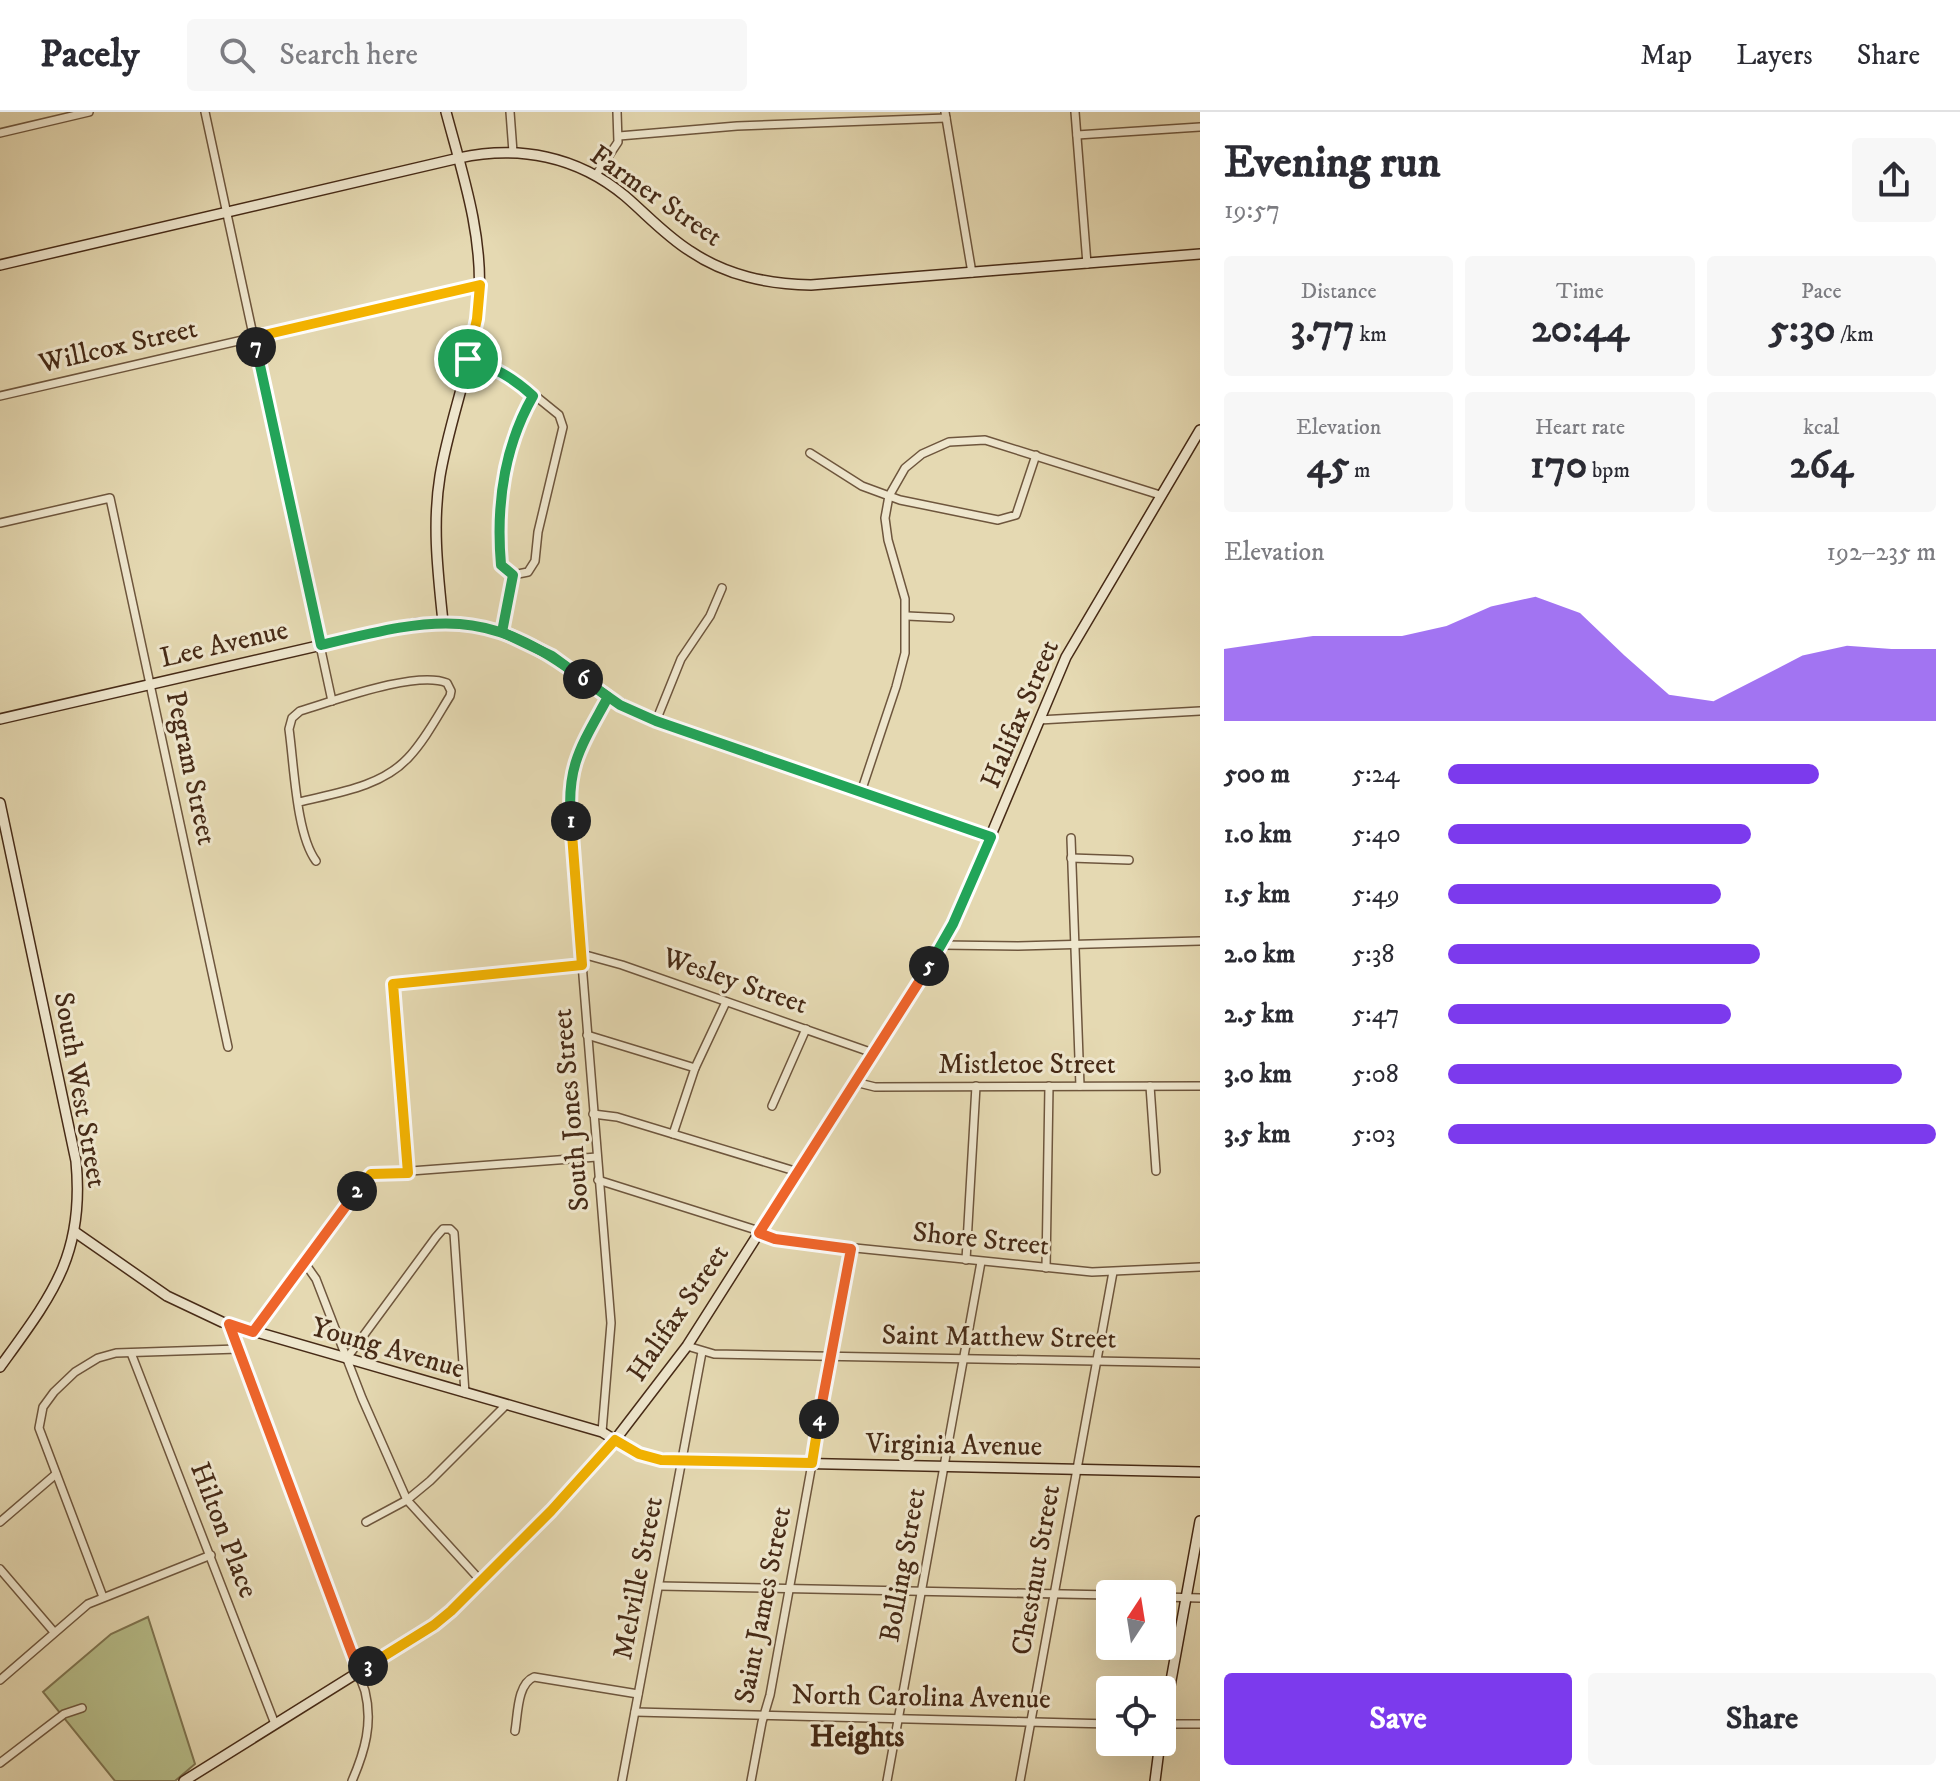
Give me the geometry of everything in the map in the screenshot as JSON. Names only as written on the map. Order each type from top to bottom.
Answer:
[{"type":"street","points":[[0,133],[89,112]]},
{"type":"street","points":[[205,112],[332,701]]},
{"type":"street","points":[[443,622],[436,551],[437,496],[477,319],[480,285],[474,224],[446,112]]},
{"type":"street","points":[[510,112],[513,152]]},
{"type":"street","points":[[596,175],[614,151],[619,136],[617,112]]},
{"type":"street","points":[[1075,112],[1087,264]]},
{"type":"street","points":[[619,136],[945,115],[972,273]]},
{"type":"street","points":[[1077,135],[1200,127]]},
{"type":"street","name":"Farmer Street","points":[[0,265],[459,158],[513,152],[546,156],[596,175],[691,252],[746,277],[770,283],[811,285],[1200,254]]},
{"type":"street","name":"Willcox Street","points":[[0,396],[480,285]]},
{"type":"street","points":[[468,359],[494,367],[517,381],[559,415],[563,427],[538,532],[535,561],[528,572],[513,575]]},
{"type":"street","points":[[513,575],[501,565],[501,499],[512,443],[533,396]]},
{"type":"street","name":"Halifax Street","points":[[184,1781],[434,1625],[551,1511],[615,1440],[687,1346],[942,945],[1076,639],[1200,430]]},
{"type":"street","points":[[861,792],[902,671],[907,616],[901,578],[886,530],[889,496],[905,468],[922,454],[949,442],[985,440],[1160,495]]},
{"type":"street","points":[[810,453],[862,486],[889,496],[1005,520],[1017,513],[1036,455]]},
{"type":"street","name":"Pegram Street","points":[[0,523],[110,498],[228,1047]]},
{"type":"street","points":[[502,632],[513,575]]},
{"type":"street","points":[[656,721],[681,659],[710,616],[722,588]]},
{"type":"street","points":[[907,616],[950,618]]},
{"type":"street","name":"Lee Avenue","points":[[0,719],[413,624],[443,622],[502,632],[552,656],[608,697],[656,721],[991,837]]},
{"type":"street","points":[[299,802],[366,784],[387,775],[406,760],[450,696],[447,683],[436,680],[399,683],[300,711],[290,724],[299,802],[304,836],[316,861]]},
{"type":"street","name":"South Jones Street","points":[[602,1432],[611,1338],[569,789],[579,749],[608,697]]},
{"type":"street","points":[[1038,720],[1200,711]]},
{"type":"street","name":"South West Street","points":[[0,803],[76,1161],[78,1199],[75,1232],[68,1259],[54,1289],[0,1367]]},
{"type":"street","points":[[1071,838],[1080,1086]]},
{"type":"street","points":[[1071,858],[1129,860]]},
{"type":"street","points":[[942,945],[1200,941]]},
{"type":"street","name":"Wesley Street","points":[[582,954],[622,965],[873,1053]]},
{"type":"street","points":[[408,1173],[393,984],[582,965]]},
{"type":"street","points":[[673,1134],[695,1068],[726,1002]]},
{"type":"street","points":[[772,1106],[806,1029]]},
{"type":"street","points":[[587,1035],[695,1068]]},
{"type":"street","name":"Mistletoe Street","points":[[855,1082],[875,1087],[1200,1086]]},
{"type":"street","points":[[966,1260],[976,1086]]},
{"type":"street","points":[[1046,1268],[1049,1086]]},
{"type":"street","points":[[1150,1086],[1156,1171]]},
{"type":"street","points":[[593,1114],[617,1117],[798,1172]]},
{"type":"street","points":[[253,1332],[368,1176],[597,1157]]},
{"type":"street","name":"Shore Street","points":[[598,1180],[667,1200],[775,1239],[1046,1268],[1113,1272],[1200,1267]]},
{"type":"street","points":[[347,1358],[443,1229],[447,1228],[453,1231],[456,1254],[465,1393]]},
{"type":"street","name":"Young Avenue","points":[[75,1232],[187,1307],[229,1324],[602,1432],[615,1440]]},
{"type":"street","name":"Saint James Street","points":[[751,1781],[851,1249]]},
{"type":"street","points":[[304,1262],[316,1279],[407,1500],[481,1581]]},
{"type":"street","name":"Bolling Street","points":[[887,1781],[981,1262]]},
{"type":"street","name":"Chestnut Street","points":[[1020,1781],[1113,1272]]},
{"type":"street","points":[[229,1324],[367,1699],[369,1727],[352,1781]]},
{"type":"street","points":[[687,1346],[702,1352]]},
{"type":"street","points":[[103,1597],[39,1428],[40,1415],[47,1400],[86,1364],[105,1355],[238,1349]]},
{"type":"street","name":"Saint Matthew Street","points":[[702,1352],[1200,1363]]},
{"type":"street","name":"Melville Street","points":[[622,1781],[702,1352]]},
{"type":"street","name":"Hilton Place","points":[[131,1353],[275,1724]]},
{"type":"street","points":[[366,1522],[407,1500],[430,1481],[506,1405]]},
{"type":"street","name":"Virginia Avenue","points":[[615,1440],[627,1449],[648,1457],[682,1460],[1200,1472]]},
{"type":"street","points":[[0,1522],[56,1474]]},
{"type":"street","points":[[1171,1676],[1200,1521]]},
{"type":"street","points":[[0,1680],[77,1611],[103,1597],[211,1555]]},
{"type":"street","points":[[0,1569],[54,1632]]},
{"type":"street","points":[[659,1586],[1096,1595]]},
{"type":"street","points":[[1176,1598],[1200,1598]]},
{"type":"street","points":[[515,1731],[523,1687],[528,1679],[534,1677],[638,1694]]},
{"type":"street","points":[[0,1763],[64,1714],[82,1708]]},
{"type":"street","name":"North Carolina Avenue","points":[[635,1712],[1096,1724]]},
{"type":"street","points":[[1176,1725],[1200,1724]]},
{"type":"street","points":[[1155,1781],[1158,1756]]},
{"type":"green space","points":[[148,1617],[195,1764],[175,1781],[115,1781],[43,1692],[111,1634]]},
{"type":"district","name":"Heights","points":[[857,1737]]},
{"type":"route","points":[[468,359],[477,319],[480,285],[254,338],[321,645],[413,624],[443,622],[482,626],[502,632],[513,636],[535,646],[552,656],[620,705],[656,721],[991,837],[937,953],[759,1233],[775,1239],[851,1249],[812,1463],[661,1460],[627,1449],[615,1440],[580,1481],[451,1611],[359,1672],[229,1324],[253,1332],[368,1176],[408,1173],[393,984],[582,965],[569,789],[579,749],[608,697],[552,656],[502,632],[513,575],[501,565],[501,499],[512,443],[533,396],[517,381],[494,367],[468,359]]}]
